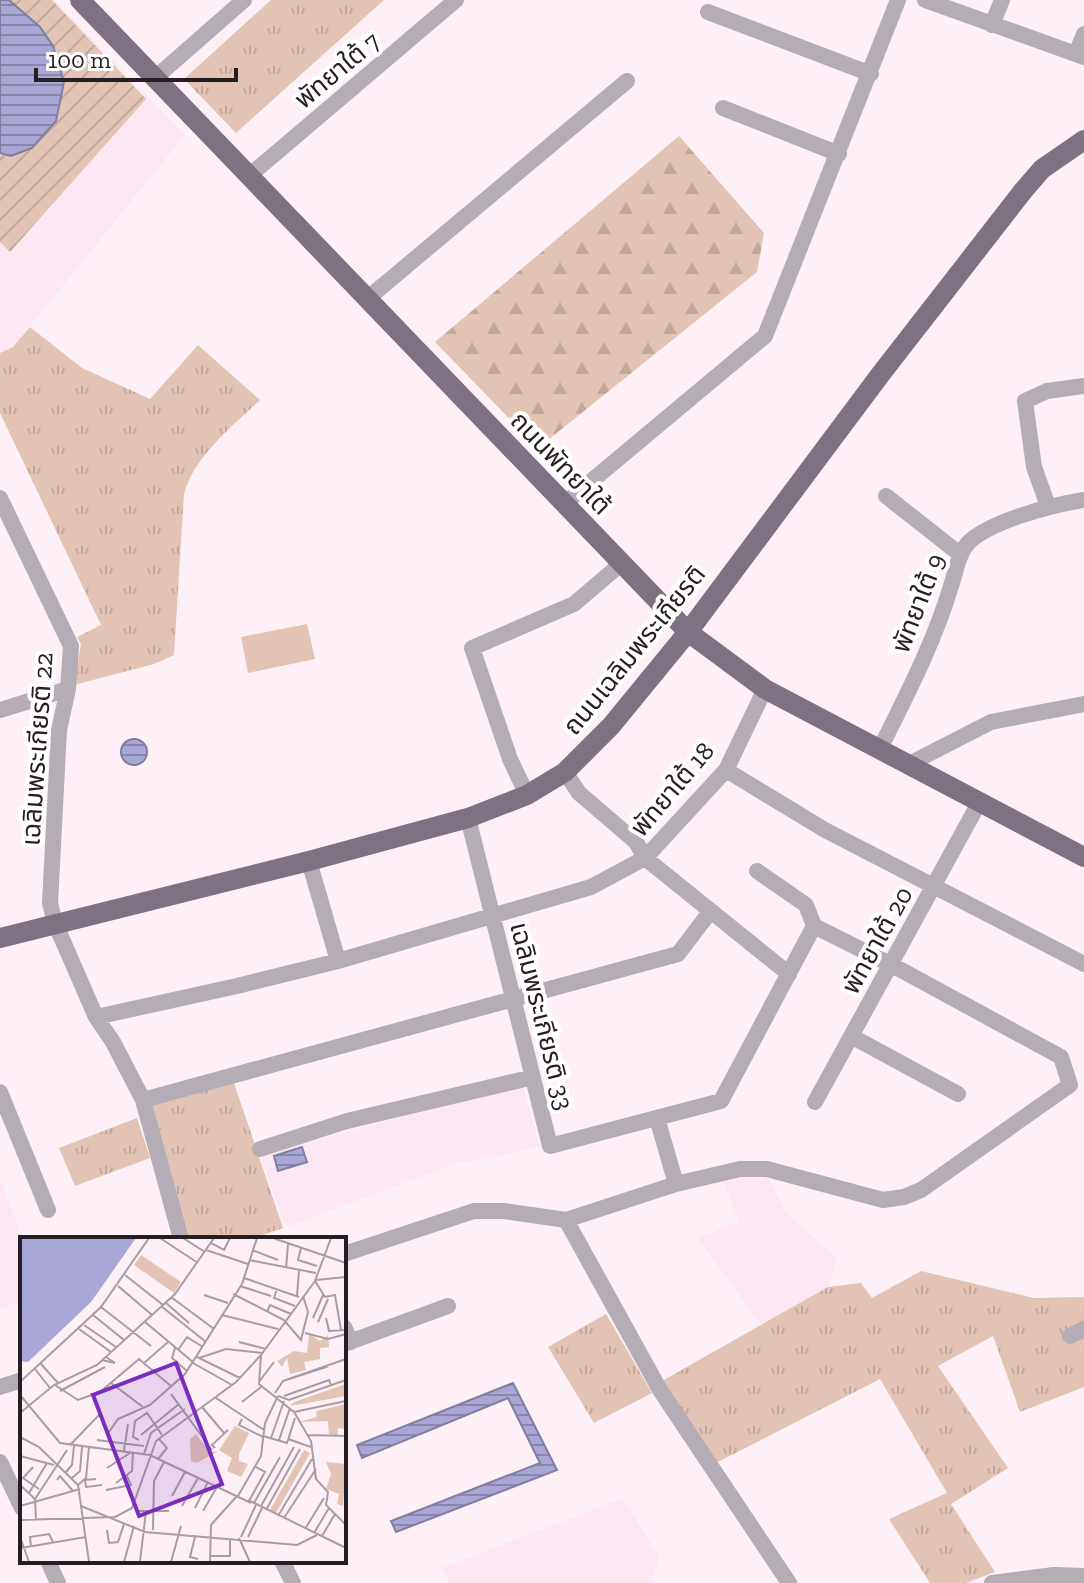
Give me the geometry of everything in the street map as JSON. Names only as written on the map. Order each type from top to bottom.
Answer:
[{"type":"main road","name":"ถนนพัทยาใต้","points":[[80,0],[688,632],[765,689],[1084,857]]},
{"type":"main road","name":"ถนนเฉลิมพระเกียรติ","points":[[0,938],[468,818],[527,795],[565,772],[611,726],[688,632],[1023,191],[1042,169],[1084,140]]},
{"type":"street","points":[[155,78],[244,0]]},
{"type":"street","name":"พัทยาใต้ 7","points":[[249,176],[456,0]]},
{"type":"street","points":[[564,504],[765,336],[898,0]]},
{"type":"street","points":[[925,0],[1080,55],[1084,34]]},
{"type":"street","points":[[992,25],[1002,0]]},
{"type":"street","points":[[708,12],[871,74]]},
{"type":"street","points":[[367,299],[627,81]]},
{"type":"street","points":[[723,108],[839,154]]},
{"type":"street","points":[[1048,506],[1034,467],[1025,401],[1047,391],[1084,386]]},
{"type":"street","points":[[886,496],[961,555]]},
{"type":"street","name":"เฉลิมพระเกียรติ 22","points":[[0,498],[71,646],[68,689],[59,730],[50,903],[55,923],[96,1017],[113,1042],[143,1100],[180,1237]]},
{"type":"street","name":"พัทยาใต้ 9","points":[[880,749],[920,668],[968,542],[986,531],[1048,506],[1084,500]]},
{"type":"street","points":[[527,795],[510,759],[472,648],[574,604],[622,563]]},
{"type":"street","points":[[0,710],[68,689]]},
{"type":"street","name":"พัทยาใต้ 18","points":[[96,1017],[338,961],[591,887],[645,858],[726,770],[765,689]]},
{"type":"street","points":[[909,764],[991,722],[1084,704]]},
{"type":"street","points":[[726,770],[825,830],[934,889],[1082,959]]},
{"type":"street","points":[[565,772],[579,793],[636,842],[645,858],[789,974]]},
{"type":"street","name":"พัทยาใต้ 20","points":[[815,1102],[980,801]]},
{"type":"street","name":"เฉลิมพระเกียรติ 33","points":[[468,818],[550,1146],[657,1118]]},
{"type":"street","points":[[309,861],[338,961]]},
{"type":"street","points":[[346,1253],[474,1211],[504,1211],[566,1220],[676,1184],[740,1169],[767,1169],[883,1200],[904,1197],[921,1190],[1077,1086],[1061,1057],[814,926],[806,905],[757,871]]},
{"type":"street","points":[[143,1100],[678,954],[710,912]]},
{"type":"street","points":[[676,1184],[657,1118],[721,1101],[814,926]]},
{"type":"street","points":[[851,1036],[958,1094]]},
{"type":"street","points":[[260,1149],[347,1121],[533,1077]]},
{"type":"street","points":[[0,1092],[48,1210]]},
{"type":"street","points":[[566,1220],[660,1390],[789,1583]]},
{"type":"street","points":[[346,1338],[448,1306]]},
{"type":"street","points":[[0,1387],[20,1381]]},
{"type":"street","points":[[0,1462],[20,1504]]},
{"type":"street","points":[[49,1563],[58,1583]]},
{"type":"street","points":[[283,1563],[293,1583]]},
{"type":"street","points":[[992,1583],[1054,1575],[1084,1576]]},
{"type":"shaded area","points":[[0,0],[54,0],[185,135],[13,347],[0,353]]},
{"type":"shaded area","points":[[522,1084],[540,1146],[466,1163],[465,1160],[286,1227],[260,1155]]},
{"type":"shaded area","points":[[746,1175],[767,1175],[786,1213],[837,1258],[828,1287],[761,1325],[698,1238],[739,1221],[723,1181]]},
{"type":"shaded area","points":[[0,1180],[22,1237],[20,1302],[0,1309]]},
{"type":"shaded area","points":[[623,1498],[659,1557],[651,1583],[449,1583],[442,1568]]},
{"type":"green space","points":[[0,0],[52,0],[146,99],[10,252],[0,242]]},
{"type":"green space","points":[[271,0],[384,0],[236,133],[184,79]]},
{"type":"green space","points":[[679,136],[764,233],[757,272],[538,448],[435,342]]},
{"type":"green space","points":[[30,327],[82,368],[150,399],[198,345],[260,400],[205,455],[184,494],[174,655],[154,664],[74,685],[81,644],[77,637],[101,625],[0,413],[0,353],[13,347]]},
{"type":"green space","points":[[307,624],[315,659],[248,673],[241,637]]},
{"type":"green space","points":[[233,1080],[283,1228],[257,1237],[186,1237],[152,1102]]},
{"type":"green space","points":[[137,1118],[150,1158],[75,1186],[59,1148]]},
{"type":"green space","points":[[921,1271],[1034,1298],[1084,1297],[1084,1387],[1020,1412],[993,1336],[938,1366],[1008,1468],[951,1504],[995,1572],[966,1583],[930,1583],[889,1519],[947,1493],[880,1379],[712,1465],[662,1381],[828,1287],[861,1283],[872,1298]]},
{"type":"green space","points":[[606,1314],[652,1393],[594,1423],[548,1347]]},
{"type":"water","points":[[0,0],[9,0],[40,27],[53,46],[64,82],[56,121],[32,148],[11,156],[0,153]]},
{"type":"water","points":[[134,739],[143,743],[147,752],[143,761],[134,765],[125,761],[121,752],[125,743]]},
{"type":"water","points":[[302,1147],[307,1162],[278,1171],[274,1156]]},
{"type":"water","points":[[513,1383],[557,1470],[396,1532],[391,1521],[540,1463],[508,1398],[362,1458],[357,1445]]}]
